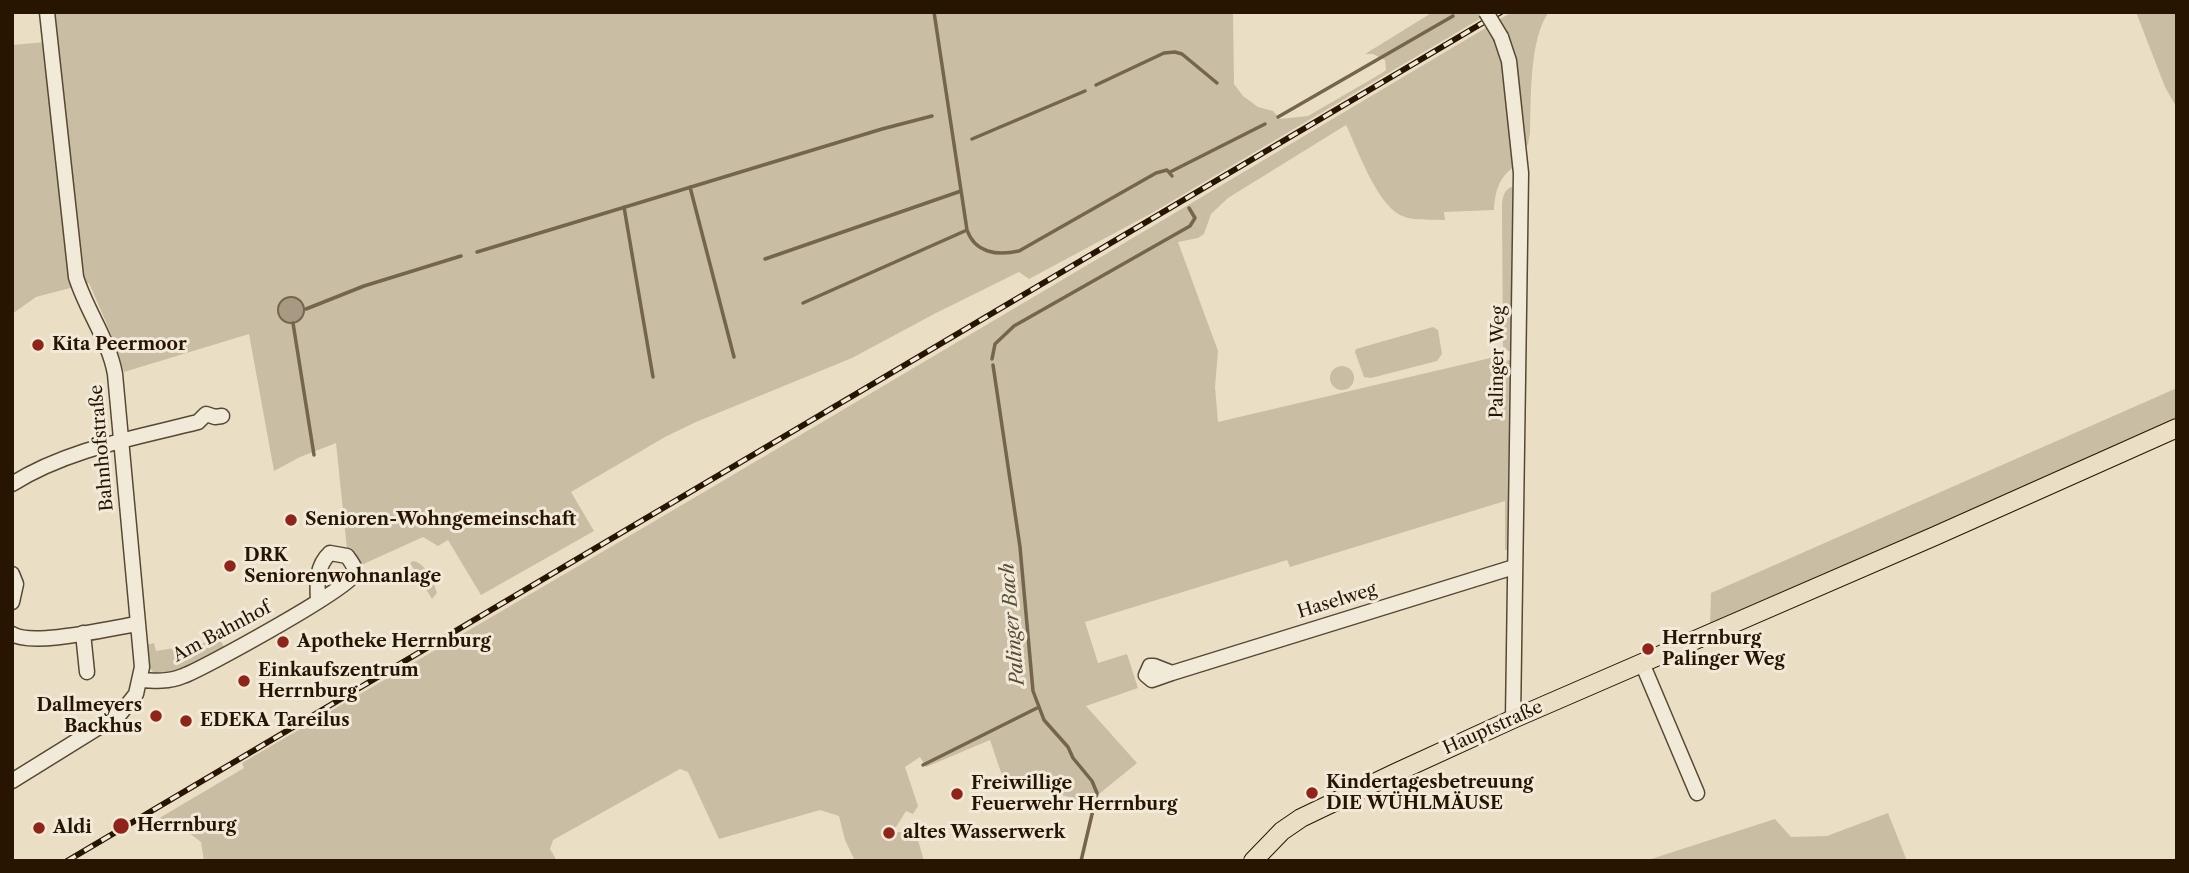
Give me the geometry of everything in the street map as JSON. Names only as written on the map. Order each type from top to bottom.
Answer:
[{"type":"main road","name":"Hauptstraße","points":[[1252,861],[1282,831],[1301,818],[1513,719],[2177,428]]},
{"type":"street","name":"Bahnhofstraße","points":[[47,12],[76,277],[113,366],[142,667],[140,680]]},
{"type":"street","name":"Palinger Weg","points":[[1486,12],[1501,37],[1509,61],[1521,173],[1513,719]]},
{"type":"street","points":[[12,484],[51,462],[198,422],[205,414],[222,416]]},
{"type":"street","name":"Am Bahnhof","points":[[140,680],[167,681],[185,676],[223,657],[318,601],[353,579],[353,564],[347,556],[330,553],[323,559],[317,577],[318,601]]},
{"type":"street","name":"Haselweg","points":[[1172,673],[1514,567]]},
{"type":"street","points":[[12,574],[16,584],[12,602]]},
{"type":"street","points":[[12,634],[35,639],[137,624]]},
{"type":"street","points":[[83,633],[87,672]]},
{"type":"street","points":[[1642,663],[1697,793]]},
{"type":"street","points":[[12,781],[120,714],[136,694],[140,680]]},
{"type":"shaded area","points":[[54,12],[1233,12],[1234,84],[1243,96],[1258,107],[1273,111],[1280,119],[1308,116],[1382,73],[1386,70],[1385,60],[1373,54],[1365,54],[1433,12],[1481,12],[1483,17],[1152,213],[1029,279],[1019,272],[852,358],[665,437],[571,492],[594,531],[481,595],[448,540],[438,546],[423,537],[359,566],[347,549],[336,443],[274,471],[249,334],[124,372],[115,343],[89,283],[36,297],[12,314],[12,45],[46,42]]},
{"type":"shaded area","points":[[1512,12],[1549,12],[1542,23],[1534,53],[1530,133],[1525,148],[1497,21]]},
{"type":"shaded area","points":[[2136,12],[2177,12],[2177,108],[2165,87]]},
{"type":"shaded area","points":[[1489,26],[1500,48],[1515,166],[1499,185],[1494,210],[1444,212],[1445,220],[1410,218],[1395,212],[1370,177],[1346,125],[1228,198],[1211,214],[1204,234],[1178,242],[1218,351],[1215,387],[1218,422],[1503,355],[1504,362],[1514,358],[1509,550],[1505,550],[1505,501],[1290,567],[1287,560],[1085,622],[1098,663],[1127,654],[1138,688],[1086,706],[1137,763],[1088,803],[1052,792],[1007,790],[990,740],[926,767],[920,757],[905,767],[918,806],[913,814],[906,811],[896,827],[884,828],[887,838],[898,832],[916,833],[924,861],[855,861],[845,840],[839,816],[820,810],[719,839],[688,772],[680,769],[553,840],[550,849],[557,861],[204,861],[201,842],[189,833],[134,833],[244,768],[242,763]]},
{"type":"shaded area","points":[[1515,186],[1512,352],[1503,349],[1502,206],[1506,192]]},
{"type":"shaded area","points":[[291,297],[300,301],[304,310],[300,319],[291,323],[282,319],[278,310],[282,301]]},
{"type":"shaded area","points":[[1433,327],[1438,330],[1442,354],[1437,361],[1371,378],[1364,377],[1356,349]]},
{"type":"shaded area","points":[[1342,366],[1350,370],[1354,378],[1350,386],[1342,390],[1334,386],[1330,378],[1334,370]]},
{"type":"shaded area","points":[[2177,388],[2177,418],[1710,626],[1711,593]]},
{"type":"shaded area","points":[[413,561],[421,565],[431,578],[437,593],[432,599],[410,563]]},
{"type":"shaded area","points":[[217,633],[225,649],[183,672],[155,674],[150,668],[146,645],[154,643],[156,651],[215,641],[214,634]]},
{"type":"shaded area","points":[[1888,813],[1907,861],[1645,861],[1775,819],[1791,837],[1827,836]]},
{"type":"waterway","name":"Palinger Bach","points":[[934,12],[967,230],[975,244],[995,253],[1019,251],[1156,173],[1167,170],[1172,176]]},
{"type":"waterway","points":[[1278,117],[1453,16]]},
{"type":"waterway","points":[[1096,85],[1164,53],[1175,52],[1182,54],[1217,83]]},
{"type":"waterway","points":[[972,139],[1085,91]]},
{"type":"waterway","points":[[477,252],[932,116]]},
{"type":"waterway","points":[[1170,172],[1265,124]]},
{"type":"waterway","points":[[690,187],[734,357]]},
{"type":"waterway","points":[[765,259],[961,191]]},
{"type":"waterway","points":[[624,207],[653,377]]},
{"type":"waterway","points":[[992,359],[995,344],[1014,326],[1190,226],[1195,218],[1189,208]]},
{"type":"waterway","points":[[803,303],[967,230]]},
{"type":"waterway","points":[[306,309],[364,286],[461,256]]},
{"type":"waterway","points":[[293,323],[314,455]]},
{"type":"waterway","name":"Palinger Bach","points":[[993,365],[1020,547],[1033,691],[1044,720],[1068,747],[1073,758],[1092,781],[1097,793],[1081,861]]},
{"type":"waterway","points":[[923,765],[1037,708]]},
{"type":"railway","points":[[67,861],[1501,12]]},
{"type":"place","name":"Kita Peermoor","points":[[38,345]]},
{"type":"place","name":"Senioren-Wohngemeinschaft","points":[[291,520]]},
{"type":"place","name":"DRK Seniorenwohnanlage","points":[[230,566]]},
{"type":"place","name":"Apotheke Herrnburg","points":[[283,642]]},
{"type":"place","name":"Herrnburg Palinger Weg","points":[[1648,649]]},
{"type":"place","name":"Einkaufszentrum Herrnburg","points":[[244,681]]},
{"type":"place","name":"Dallmeyers Backhus","points":[[156,716]]},
{"type":"place","name":"EDEKA Tareilus","points":[[186,721]]},
{"type":"place","name":"Kindertagesbetreuung DIE WÜHLMÄUSE","points":[[1312,793]]},
{"type":"place","name":"Freiwillige Feuerwehr Herrnburg","points":[[957,794]]},
{"type":"place","name":"Herrnburg","points":[[121,826]]},
{"type":"place","name":"Aldi","points":[[39,828]]},
{"type":"place","name":"altes Wasserwerk","points":[[889,833]]}]
